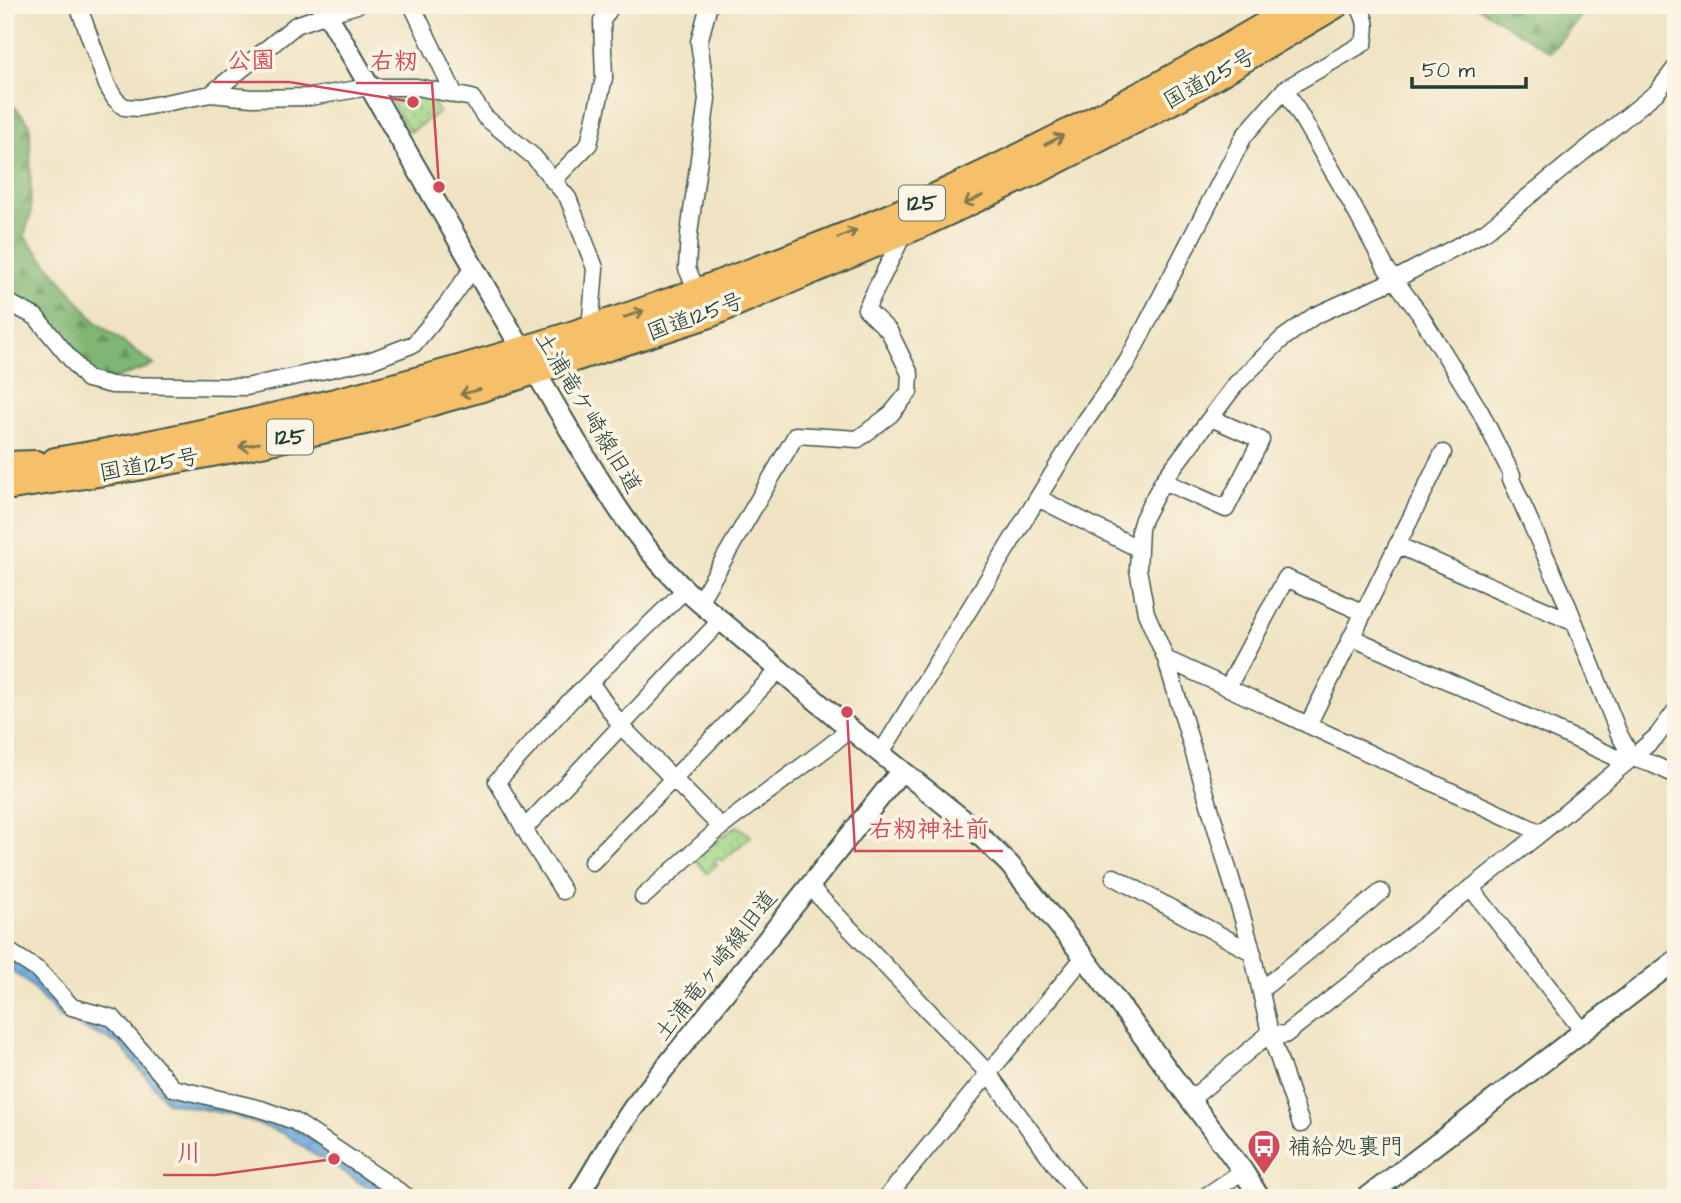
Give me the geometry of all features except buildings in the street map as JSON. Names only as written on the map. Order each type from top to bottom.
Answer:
[{"type":"highway","name":"国道125号","points":[[529,361],[590,330],[806,251],[918,205],[1034,150],[1170,80],[1300,5]]},
{"type":"highway","name":"国道125号","points":[[38,473],[132,449],[529,361],[707,315],[904,231],[1042,167],[1179,97],[1335,5]]},
{"type":"highway","points":[[5,467],[38,473]]},
{"type":"highway","points":[[5,489],[38,473]]},
{"type":"street","points":[[78,5],[107,85],[115,99],[124,107],[139,108],[211,94],[252,98],[310,97],[369,87],[417,87],[472,98],[485,117],[534,157],[568,198],[594,268],[590,330]]},
{"type":"street","points":[[211,94],[296,25],[325,9],[357,5]]},
{"type":"street","points":[[412,5],[455,95]]},
{"type":"street","points":[[553,181],[589,144],[604,78],[602,21],[611,5]]},
{"type":"street","points":[[698,292],[687,270],[689,234],[707,99],[699,42],[709,5]]},
{"type":"street","name":"土浦竜ケ崎線旧道","points":[[325,9],[473,268],[606,491],[652,555],[720,621],[965,821],[1010,865],[1084,957],[1243,1171],[1260,1198]]},
{"type":"street","points":[[881,753],[1082,426],[1127,362],[1244,136],[1285,89],[1364,43],[1367,27],[1361,11]]},
{"type":"street","points":[[1301,1124],[1270,1032],[1252,953],[1166,659],[1146,613],[1138,569],[1143,519],[1163,481],[1236,384],[1282,339],[1314,316],[1394,280],[1486,231],[1657,92],[1676,67]]},
{"type":"street","points":[[1285,89],[1394,280],[1419,313],[1480,411],[1512,475],[1511,479],[1575,624],[1629,760]]},
{"type":"street","points":[[564,891],[497,781],[590,682],[692,596],[796,435],[858,439],[891,414],[909,392],[910,374],[889,331],[866,309],[904,231]]},
{"type":"street","points":[[5,301],[37,317],[88,379],[112,385],[246,387],[372,360],[414,344],[473,268]]},
{"type":"street","points":[[1163,481],[1226,509],[1261,440],[1211,418]]},
{"type":"street","points":[[1308,725],[1443,453]]},
{"type":"street","points":[[1038,498],[1139,549]]},
{"type":"street","points":[[1397,545],[1575,624]]},
{"type":"street","points":[[1227,687],[1286,578],[1364,613]]},
{"type":"street","points":[[524,829],[720,621]]},
{"type":"street","points":[[1351,637],[1629,760],[1652,764],[1676,775]]},
{"type":"street","points":[[1166,659],[1541,833]]},
{"type":"street","points":[[592,862],[779,670]]},
{"type":"street","points":[[590,682],[621,726],[722,827]]},
{"type":"street","points":[[1270,1032],[1285,1035],[1541,833],[1657,736],[1676,710]]},
{"type":"street","points":[[643,897],[722,827],[850,729]]},
{"type":"street","name":"土浦竜ヶ崎線旧道","points":[[577,1198],[633,1108],[901,771]]},
{"type":"street","points":[[1114,877],[1252,953]]},
{"type":"street","points":[[809,886],[988,1073],[1080,1198]]},
{"type":"street","points":[[1471,888],[1583,1031]]},
{"type":"street","points":[[1261,990],[1381,892]]},
{"type":"street","points":[[5,949],[38,970],[72,1007],[113,1018],[173,1088],[261,1109],[294,1121],[409,1198]]},
{"type":"street","points":[[886,1198],[1084,957]]},
{"type":"street","points":[[1366,1198],[1676,960]]},
{"type":"street","points":[[1190,1100],[1270,1032]]},
{"type":"street","points":[[1203,1198],[1243,1171]]},
{"type":"shaded area","points":[[40,1173],[70,1198],[18,1198]]},
{"type":"green space","points":[[1475,5],[1591,5],[1550,52]]},
{"type":"green space","points":[[385,91],[427,92],[439,112],[410,132]]},
{"type":"green space","points":[[5,97],[30,124],[31,214],[24,236],[95,321],[154,365],[94,386],[5,287]]},
{"type":"green space","points":[[737,826],[751,836],[722,861],[718,858],[714,861],[717,864],[707,873],[693,857]]},
{"type":"water","points":[[5,955],[34,974],[68,1011],[124,1035],[171,1092],[290,1125],[400,1198],[382,1198],[285,1134],[232,1115],[167,1102],[119,1044],[60,1018],[28,983],[5,966]]},
{"type":"place","name":"公園","points":[[413,102]]},
{"type":"place","name":"右籾","points":[[439,187]]},
{"type":"place","name":"右籾神社前","points":[[847,712]]},
{"type":"place","name":"川","points":[[334,1159]]},
{"type":"place","name":"補給処裏門","points":[[1264,1176]]}]
